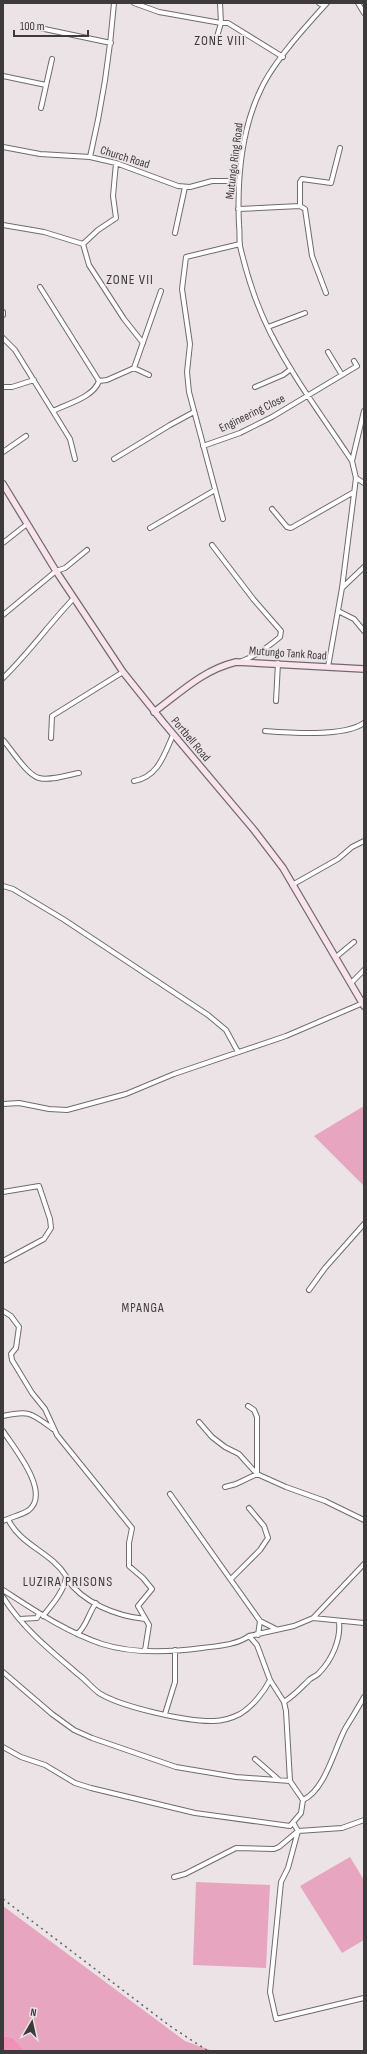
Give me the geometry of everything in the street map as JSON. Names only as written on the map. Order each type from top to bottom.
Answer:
[{"type":"main road","name":"Portbell Road","points":[[3,484],[56,571],[123,672],[173,735],[268,847],[283,868],[363,1004]]},
{"type":"main road","name":"Mutungo Tank Road","points":[[154,712],[188,685],[209,671],[242,661],[364,669]]},
{"type":"street","points":[[90,157],[101,105],[111,43],[114,3]]},
{"type":"street","points":[[134,3],[159,12],[228,24],[283,57]]},
{"type":"street","points":[[216,40],[221,22],[220,3]]},
{"type":"street","points":[[318,3],[325,5]]},
{"type":"street","points":[[358,3],[364,13]]},
{"type":"street","name":"Mutungo Ring Road","points":[[325,5],[301,32],[283,57],[262,88],[250,113],[239,181],[238,209],[240,244],[255,299],[268,328],[291,369],[352,461]]},
{"type":"street","points":[[35,27],[111,43]]},
{"type":"street","points":[[41,108],[52,59]]},
{"type":"street","points":[[3,76],[46,85]]},
{"type":"street","name":"Church Road","points":[[3,147],[40,154],[90,157],[116,163],[178,186],[185,187],[212,181],[239,181]]},
{"type":"street","points":[[300,206],[300,182],[302,179],[330,183],[340,148]]},
{"type":"street","points":[[83,244],[98,230],[116,218],[113,196],[116,163]]},
{"type":"street","points":[[175,233],[185,187]]},
{"type":"street","points":[[238,209],[300,206],[305,209],[312,256],[326,293]]},
{"type":"street","points":[[3,225],[44,232],[83,244]]},
{"type":"street","points":[[83,244],[86,259],[89,265],[124,319],[143,343]]},
{"type":"street","points":[[223,519],[194,412],[187,372],[190,344],[182,289],[186,257],[240,244]]},
{"type":"street","points":[[40,287],[99,381]]},
{"type":"street","points":[[99,381],[107,380],[134,368],[161,291]]},
{"type":"street","points":[[268,328],[305,313]]},
{"type":"street","points":[[3,338],[15,350],[53,411],[72,444],[75,459]]},
{"type":"street","points":[[328,352],[342,375]]},
{"type":"street","name":"Engineering Close","points":[[203,446],[240,433],[272,417],[308,394],[357,366],[354,361]]},
{"type":"street","points":[[134,368],[149,375]]},
{"type":"street","points":[[255,386],[283,375],[291,369]]},
{"type":"street","points":[[3,387],[12,387],[34,380]]},
{"type":"street","points":[[53,411],[89,393],[95,389],[99,381]]},
{"type":"street","points":[[328,667],[342,588],[356,478],[352,461],[362,428],[364,411]]},
{"type":"street","points":[[114,459],[194,412]]},
{"type":"street","points":[[3,452],[26,436]]},
{"type":"street","points":[[356,478],[364,483]]},
{"type":"street","points":[[150,528],[215,490]]},
{"type":"street","points":[[272,509],[287,527],[291,528],[354,492]]},
{"type":"street","points":[[3,543],[27,524]]},
{"type":"street","points":[[212,545],[250,595],[281,631],[280,637],[271,644],[252,657],[242,661]]},
{"type":"street","points":[[3,615],[56,571],[65,568],[87,550]]},
{"type":"street","points":[[342,588],[364,568]]},
{"type":"street","points":[[3,678],[74,598]]},
{"type":"street","points":[[338,612],[354,619],[364,631]]},
{"type":"street","points":[[276,700],[278,663]]},
{"type":"street","points":[[51,738],[52,716],[123,672]]},
{"type":"street","points":[[265,731],[292,733],[347,731],[364,723]]},
{"type":"street","points":[[134,781],[148,777],[155,771],[173,735]]},
{"type":"street","points":[[3,740],[32,775],[40,779],[49,779],[79,773]]},
{"type":"street","points":[[292,885],[338,859],[352,847],[364,841]]},
{"type":"street","points":[[3,886],[13,889],[63,919],[208,1015],[226,1030],[238,1052]]},
{"type":"street","points":[[336,957],[354,942]]},
{"type":"street","points":[[350,982],[364,970]]},
{"type":"street","points":[[3,1104],[19,1104],[58,1110],[73,1108],[126,1094],[174,1074],[286,1036],[363,1004]]},
{"type":"street","points":[[3,1192],[39,1186],[50,1219],[51,1228],[44,1239],[3,1261]]},
{"type":"street","points":[[309,1290],[325,1268],[364,1224]]},
{"type":"street","points":[[3,1311],[11,1316],[19,1327],[16,1348],[11,1354],[12,1360],[32,1393],[45,1409],[54,1430],[132,1528],[129,1543],[129,1566],[143,1578],[152,1589],[138,1606],[149,1629],[145,1650]]},
{"type":"street","points":[[248,1406],[254,1410],[257,1417],[257,1474]]},
{"type":"street","points":[[3,1416],[19,1413],[32,1414],[54,1430]]},
{"type":"street","points":[[198,1422],[212,1437],[225,1447],[239,1454],[257,1474],[286,1487],[325,1500],[352,1512],[364,1520]]},
{"type":"street","points":[[3,1431],[31,1477],[37,1495],[36,1501],[29,1510],[3,1521]]},
{"type":"street","points":[[225,1486],[236,1484],[257,1474]]},
{"type":"street","points":[[170,1494],[260,1621],[276,1629]]},
{"type":"street","points":[[231,1579],[260,1550],[268,1538],[264,1526],[249,1508]]},
{"type":"street","points":[[8,1518],[16,1532],[64,1571],[66,1578],[74,1587],[114,1614],[145,1620]]},
{"type":"street","points":[[3,1590],[41,1615],[77,1634],[103,1644],[145,1650],[175,1650],[216,1646],[243,1640],[249,1636],[294,1626],[313,1618],[364,1564]]},
{"type":"street","points":[[20,1619],[37,1618],[41,1615],[56,1600],[66,1578]]},
{"type":"street","points":[[62,1585],[74,1587]]},
{"type":"street","points":[[3,1597],[42,1644],[99,1693],[114,1700],[165,1714],[198,1720],[214,1721],[228,1719],[241,1713],[264,1692],[270,1680]]},
{"type":"street","points":[[77,1634],[81,1632],[90,1611],[96,1603]]},
{"type":"street","points":[[313,1618],[339,1622],[364,1623]]},
{"type":"street","points":[[258,1635],[260,1621]]},
{"type":"street","points":[[284,1702],[297,1694],[320,1672],[331,1655],[340,1635],[339,1622]]},
{"type":"street","points":[[3,1747],[21,1757],[45,1765],[75,1784],[195,1813],[284,1827],[290,1826],[294,1824],[301,1812],[303,1800],[290,1780],[286,1711],[284,1702],[270,1680],[257,1645],[249,1636]]},
{"type":"street","points":[[165,1714],[175,1682],[175,1650]]},
{"type":"street","points":[[3,1672],[52,1714],[74,1730],[92,1738],[176,1767],[236,1777],[290,1780]]},
{"type":"street","points":[[303,1800],[309,1797],[319,1784],[345,1730],[364,1698]]},
{"type":"street","points":[[255,1759],[279,1780]]},
{"type":"street","points":[[174,1877],[185,1874],[236,1848],[274,1849],[279,1847],[298,1831],[342,1828],[364,1820]]},
{"type":"street","points":[[294,1824],[298,1831],[288,1868],[281,1882],[270,1992],[276,2019],[364,1998]]},
{"type":"shaded area","points":[[364,1106],[364,1186],[314,1136]]},
{"type":"shaded area","points":[[350,1857],[364,1880],[364,1940],[342,1953],[300,1886]]},
{"type":"shaded area","points":[[196,1882],[270,1885],[266,1968],[193,1965]]},
{"type":"shaded area","points":[[3,1906],[185,2041],[213,2051],[25,2051],[13,2038],[3,2036]]},
{"type":"shaded area","points":[[3,2036],[13,2038],[25,2051],[3,2051]]},
{"type":"railway","points":[[3,1899],[170,2026],[208,2051]]},
{"type":"district","name":"ZONE VIII","points":[[220,40]]},
{"type":"district","name":"ZONE VII","points":[[130,279]]},
{"type":"district","name":"MPANGA","points":[[143,1307]]},
{"type":"district","name":"LUZIRA PRISONS","points":[[68,1581]]}]
